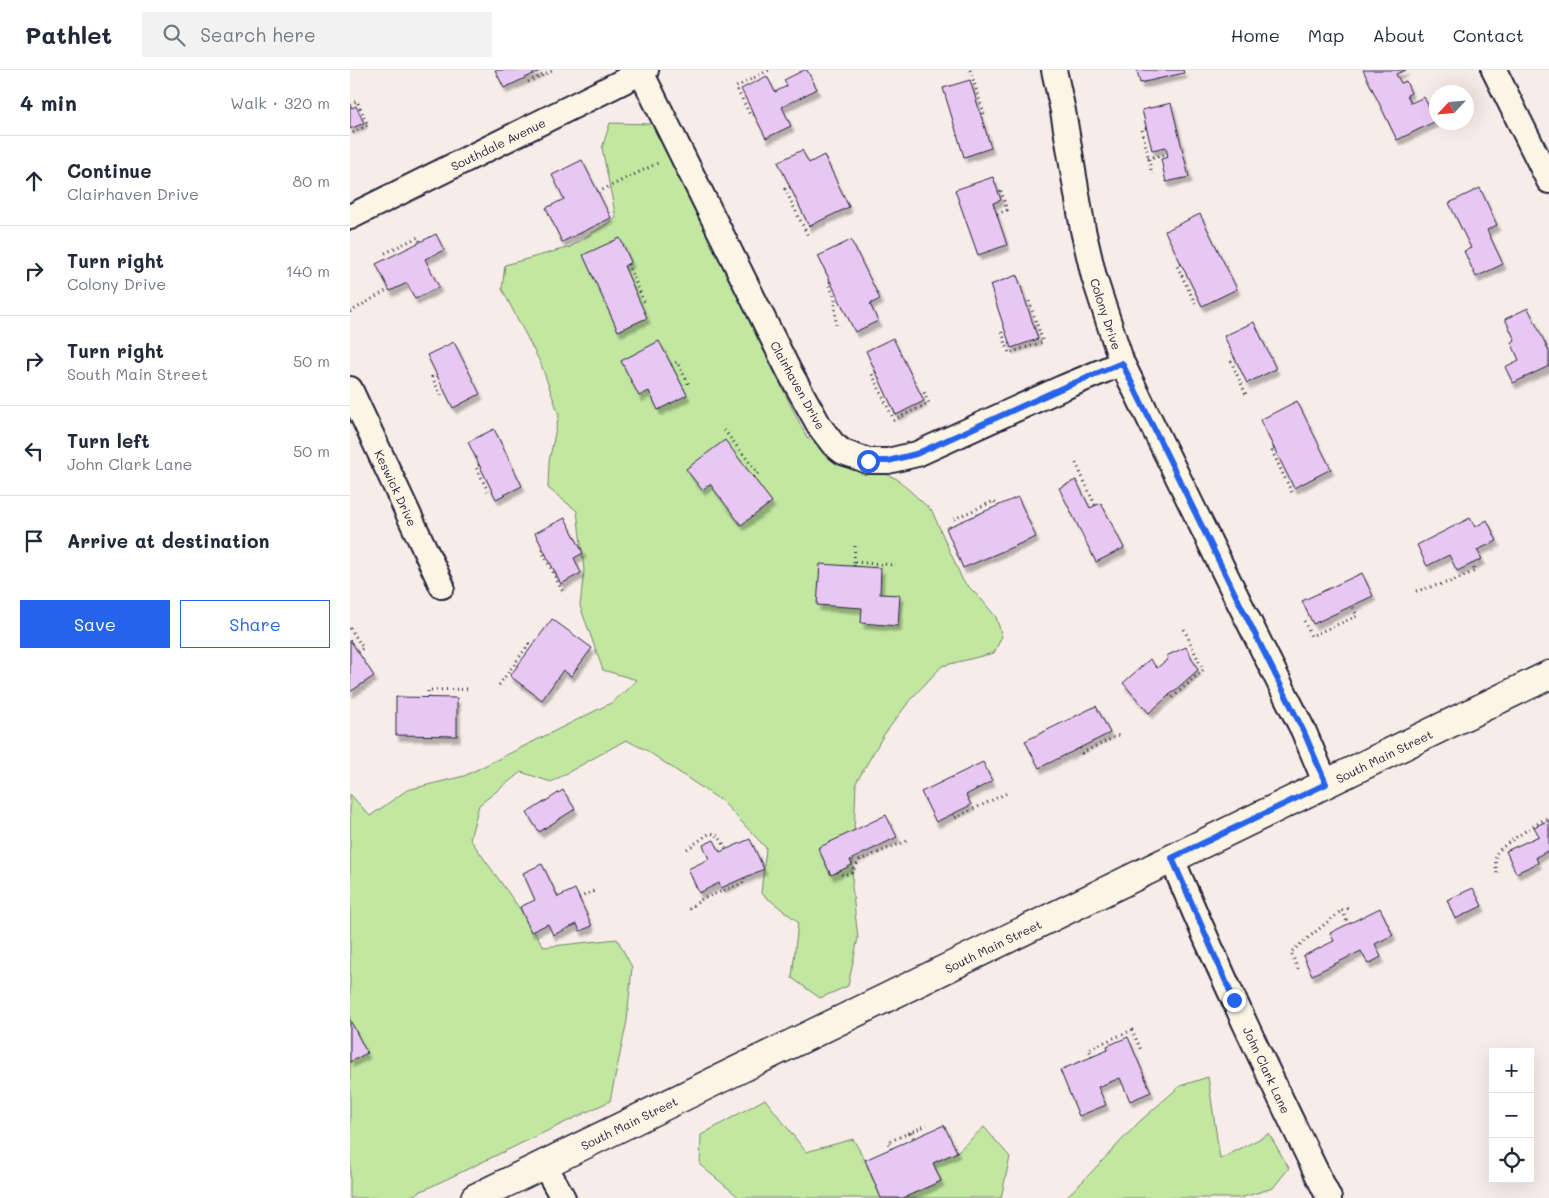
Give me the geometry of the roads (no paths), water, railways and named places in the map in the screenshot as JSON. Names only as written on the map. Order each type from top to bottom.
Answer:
[{"type":"main road","name":"South Main Street","points":[[475,1198],[1549,676]]},
{"type":"street","name":"Colony Drive","points":[[1054,70],[1063,111],[1083,230],[1094,277],[1122,363],[1304,732],[1326,784]]},
{"type":"street","points":[[1494,70],[1549,181]]},
{"type":"street","name":"Clairhaven Drive","points":[[642,71],[789,371],[820,427],[833,444],[843,452],[868,461],[888,461],[916,454],[1122,363]]},
{"type":"street","name":"Southdale Avenue","points":[[350,216],[642,71]]},
{"type":"street","name":"Keswick Drive","points":[[350,389],[442,586]]},
{"type":"street","name":"John Clark Lane","points":[[1172,858],[1276,1091],[1329,1198]]},
{"type":"street","points":[[544,1164],[563,1198]]}]
